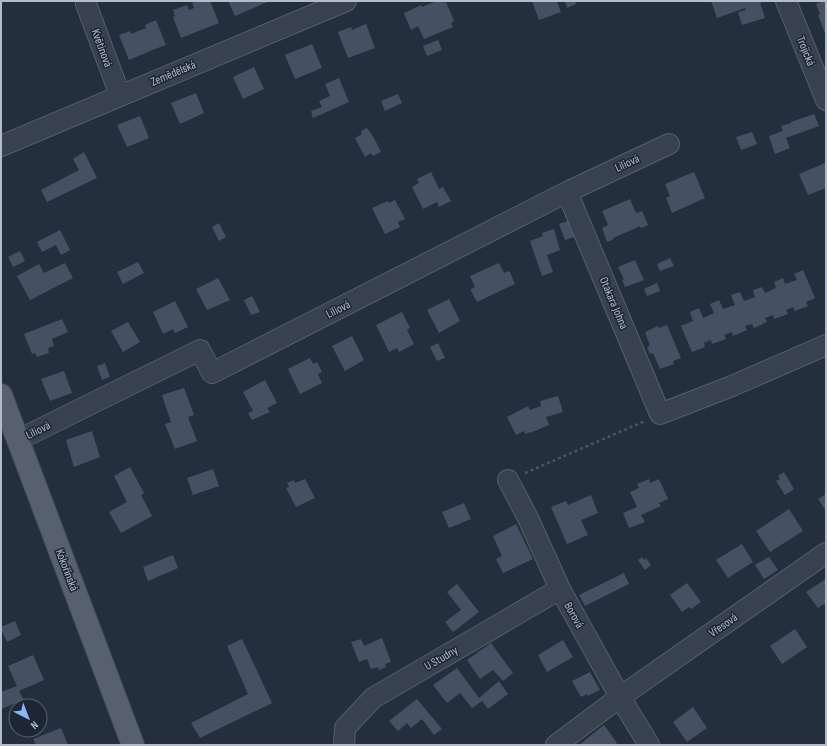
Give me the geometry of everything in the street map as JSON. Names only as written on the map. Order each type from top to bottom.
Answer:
[{"type":"main road","name":"Kokořínská","points":[[1,395],[133,745]]},
{"type":"street","name":"Květinová","points":[[86,1],[120,95]]},
{"type":"street","name":"Zemědělská","points":[[1,146],[346,1]]},
{"type":"street","name":"Trojická","points":[[786,1],[826,100]]},
{"type":"street","name":"Liliová","points":[[18,440],[200,350],[212,373],[567,192],[669,144]]},
{"type":"street","name":"Otakara Johna","points":[[567,192],[660,414]]},
{"type":"street","points":[[660,414],[732,386],[826,345]]},
{"type":"street","name":"Borová","points":[[508,480],[528,518],[560,589],[649,745]]},
{"type":"street","name":"Vřesová","points":[[556,745],[620,696],[826,553]]},
{"type":"street","name":"U Studny","points":[[344,745],[345,728],[373,698],[560,589]]},
{"type":"path","points":[[508,480],[660,414]]},
{"type":"building","points":[[196,1],[210,1],[219,23],[181,38],[173,17],[175,16],[173,10],[187,5],[189,10],[192,9],[194,8],[192,3]]},
{"type":"building","points":[[228,1],[270,1],[235,16]]},
{"type":"building","points":[[437,1],[442,1],[443,3],[446,2],[454,21],[451,23],[453,27],[424,39],[418,26],[411,30],[404,13],[421,5],[422,7]]},
{"type":"building","points":[[532,1],[557,1],[561,12],[539,20]]},
{"type":"building","points":[[565,1],[575,1],[576,4],[567,8]]},
{"type":"building","points":[[711,1],[765,1],[760,3],[765,18],[742,25],[738,12],[746,10],[745,8],[717,18]]},
{"type":"building","points":[[826,1],[826,36],[818,15],[820,14],[816,4]]},
{"type":"building","points":[[156,20],[166,45],[129,60],[119,35],[130,31],[131,34],[146,28],[145,25]]},
{"type":"building","points":[[366,24],[375,48],[348,58],[338,32],[351,27],[352,30]]},
{"type":"building","points":[[438,40],[442,50],[427,56],[423,46]]},
{"type":"building","points":[[312,44],[322,68],[295,79],[285,55]]},
{"type":"building","points":[[254,67],[264,89],[243,99],[233,77]]},
{"type":"building","points":[[339,78],[349,102],[313,118],[311,111],[322,107],[319,101],[330,96],[325,84]]},
{"type":"building","points":[[196,93],[204,113],[180,124],[171,103]]},
{"type":"building","points":[[398,94],[402,103],[385,111],[381,101]]},
{"type":"building","points":[[814,114],[819,126],[786,138],[790,148],[775,154],[769,136],[783,131],[781,126]]},
{"type":"building","points":[[140,116],[149,138],[127,147],[117,125]]},
{"type":"building","points":[[367,128],[381,152],[373,156],[371,153],[365,157],[355,138],[362,134],[361,131]]},
{"type":"building","points":[[752,132],[757,144],[741,150],[736,137]]},
{"type":"building","points":[[84,152],[97,178],[47,202],[41,190],[79,170],[73,159]]},
{"type":"building","points":[[825,163],[826,188],[808,195],[799,174]]},
{"type":"building","points":[[431,172],[439,189],[443,187],[451,201],[439,207],[437,202],[423,209],[412,187],[419,183],[417,179]]},
{"type":"building","points":[[694,172],[705,198],[672,213],[666,198],[670,196],[665,184]]},
{"type":"building","points":[[630,199],[636,213],[642,211],[648,225],[641,228],[640,226],[607,242],[602,228],[608,225],[602,211]]},
{"type":"building","points":[[395,200],[405,219],[398,222],[400,227],[385,234],[372,208],[388,201],[389,203]]},
{"type":"building","points":[[568,221],[574,237],[565,240],[559,224]]},
{"type":"building","points":[[219,223],[226,237],[219,241],[212,227]]},
{"type":"building","points":[[554,229],[560,250],[547,255],[553,272],[542,276],[530,241],[543,236],[542,233]]},
{"type":"building","points":[[60,230],[70,250],[61,255],[56,245],[42,252],[37,242]]},
{"type":"building","points":[[20,251],[25,261],[13,267],[8,257]]},
{"type":"building","points":[[670,258],[674,266],[660,271],[657,264]]},
{"type":"building","points":[[635,260],[644,280],[625,287],[622,280],[624,279],[618,267]]},
{"type":"building","points":[[138,262],[144,273],[123,284],[117,272]]},
{"type":"building","points":[[65,263],[73,278],[30,300],[17,276],[39,264],[44,273]]},
{"type":"building","points":[[499,263],[504,273],[510,272],[515,284],[477,302],[471,291],[471,289],[475,287],[470,276]]},
{"type":"building","points":[[803,270],[815,298],[806,302],[808,306],[795,311],[793,307],[786,310],[788,314],[774,319],[773,315],[765,318],[767,322],[754,328],[752,324],[745,326],[747,330],[733,336],[732,332],[724,335],[726,339],[712,344],[711,340],[704,343],[705,347],[692,352],[681,326],[693,321],[690,312],[699,308],[703,318],[714,313],[710,304],[719,300],[723,309],[735,305],[731,295],[740,292],[744,301],[755,297],[753,290],[762,287],[765,293],[776,288],[774,282],[783,278],[785,284],[797,280],[794,274]]},
{"type":"building","points":[[218,278],[230,300],[207,310],[196,289]]},
{"type":"building","points":[[657,283],[660,291],[647,296],[644,289]]},
{"type":"building","points":[[252,296],[260,312],[251,315],[244,300]]},
{"type":"building","points":[[449,299],[460,321],[439,333],[427,310]]},
{"type":"building","points":[[175,301],[188,327],[175,333],[173,329],[163,334],[153,312]]},
{"type":"building","points":[[402,312],[410,328],[407,330],[414,344],[399,352],[397,348],[389,352],[376,325]]},
{"type":"building","points":[[62,319],[68,332],[52,339],[54,346],[48,348],[49,353],[37,357],[35,353],[32,354],[24,334]]},
{"type":"building","points":[[128,322],[140,342],[123,352],[111,331]]},
{"type":"building","points":[[667,325],[681,358],[673,361],[674,364],[660,369],[653,353],[650,354],[647,347],[650,346],[645,332],[658,326],[659,328]]},
{"type":"building","points":[[352,336],[364,360],[345,371],[332,346]]},
{"type":"building","points":[[438,343],[445,358],[437,361],[430,347]]},
{"type":"building","points":[[310,358],[313,364],[317,362],[322,372],[318,374],[322,383],[300,394],[288,369]]},
{"type":"building","points":[[105,363],[110,377],[102,380],[97,366]]},
{"type":"building","points":[[64,371],[72,393],[50,401],[41,379]]},
{"type":"building","points":[[265,380],[277,403],[267,408],[270,412],[252,420],[248,413],[253,411],[243,392]]},
{"type":"building","points":[[184,388],[194,415],[188,417],[197,441],[175,449],[165,424],[171,422],[162,395]]},
{"type":"building","points":[[558,396],[563,412],[546,417],[549,425],[530,433],[525,434],[524,431],[516,435],[507,417],[528,406],[530,410],[541,406],[540,401]]},
{"type":"building","points":[[92,431],[100,457],[74,467],[66,440]]},
{"type":"building","points":[[130,467],[144,493],[141,495],[152,516],[121,533],[109,512],[127,502],[114,476]]},
{"type":"building","points":[[213,469],[219,486],[193,495],[187,478]]},
{"type":"building","points":[[784,472],[794,489],[785,495],[776,481],[780,479],[778,476]]},
{"type":"building","points":[[305,479],[315,498],[296,507],[286,488],[289,487],[287,483],[294,480],[295,483]]},
{"type":"building","points":[[649,479],[650,483],[659,479],[668,499],[659,503],[661,506],[641,515],[645,522],[629,528],[623,513],[637,507],[630,492],[639,488],[637,484]]},
{"type":"building","points":[[826,494],[826,511],[818,499]]},
{"type":"building","points":[[591,495],[598,513],[581,520],[588,535],[567,544],[551,507],[566,501],[568,505]]},
{"type":"building","points":[[464,503],[471,519],[449,528],[442,512]]},
{"type":"building","points":[[789,509],[803,531],[770,552],[756,531]]},
{"type":"building","points":[[516,524],[533,559],[503,573],[496,559],[502,556],[493,536]]},
{"type":"building","points":[[742,544],[753,562],[728,578],[716,560]]},
{"type":"building","points":[[173,555],[178,568],[148,581],[143,567]]},
{"type":"building","points":[[642,557],[644,560],[646,558],[651,565],[645,570],[638,560]]},
{"type":"building","points":[[769,557],[778,570],[764,579],[755,565]]},
{"type":"building","points":[[624,573],[629,584],[585,606],[579,595]]},
{"type":"building","points":[[826,579],[826,603],[818,608],[806,592]]},
{"type":"building","points":[[687,583],[701,602],[691,609],[689,607],[682,612],[670,595]]},
{"type":"building","points":[[457,584],[479,612],[453,632],[445,622],[461,610],[447,592]]},
{"type":"building","points":[[15,621],[21,635],[7,642],[1,627]]},
{"type":"building","points":[[795,629],[807,647],[782,664],[770,646]]},
{"type":"building","points":[[382,638],[391,662],[385,664],[386,667],[379,670],[378,667],[371,669],[367,659],[359,662],[351,642],[361,639],[364,646]]},
{"type":"building","points":[[242,639],[272,703],[200,738],[191,723],[248,694],[227,646]]},
{"type":"building","points":[[563,640],[573,657],[547,672],[538,655]]},
{"type":"building","points":[[491,643],[513,673],[503,681],[493,670],[480,679],[467,660]]},
{"type":"building","points":[[33,655],[44,680],[19,691],[23,698],[8,698],[8,706],[1,709],[1,692],[17,686],[8,666]]},
{"type":"building","points":[[457,668],[479,698],[499,681],[508,694],[488,709],[482,701],[472,708],[460,693],[447,703],[433,685]]},
{"type":"building","points":[[590,672],[600,690],[581,697],[572,681]]},
{"type":"building","points":[[417,699],[442,729],[434,735],[422,719],[411,728],[407,723],[398,731],[389,721]]},
{"type":"building","points":[[693,707],[707,728],[687,742],[673,722]]},
{"type":"building","points":[[604,725],[617,743],[615,745],[579,745]]},
{"type":"building","points":[[61,728],[68,745],[36,745],[33,739],[48,738],[48,733]]}]
